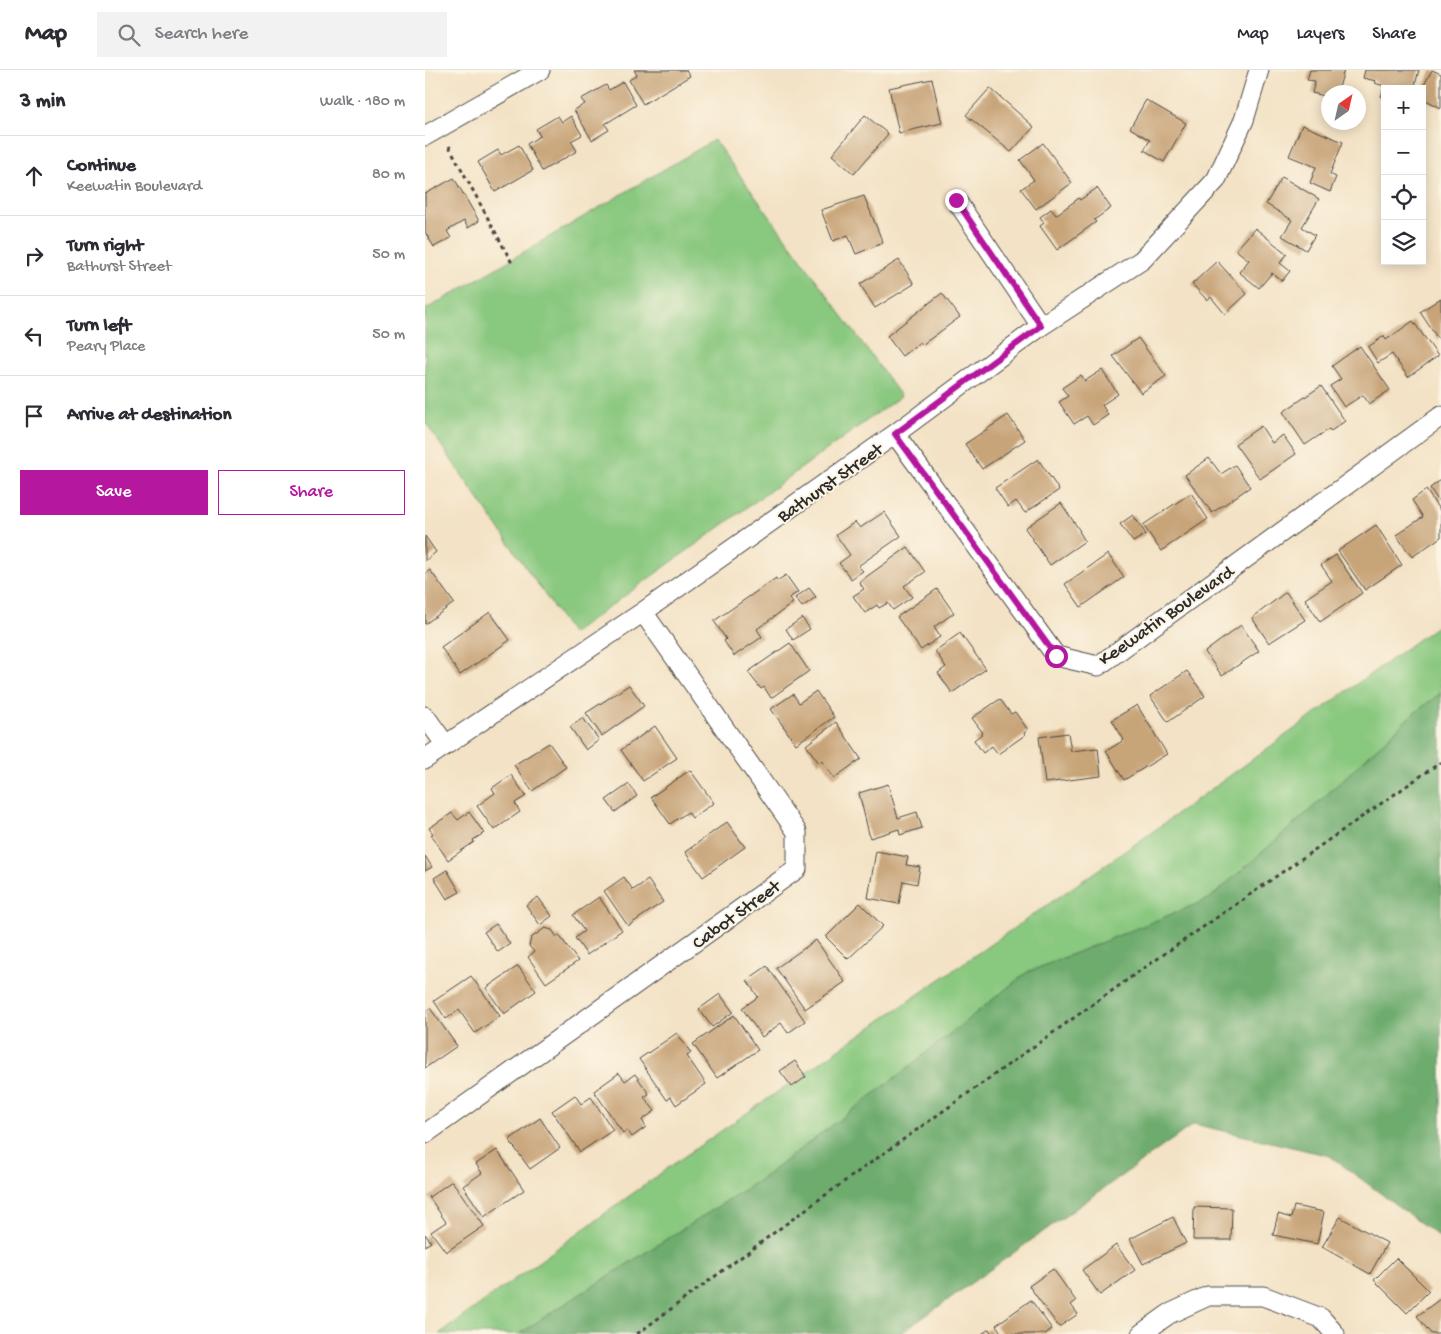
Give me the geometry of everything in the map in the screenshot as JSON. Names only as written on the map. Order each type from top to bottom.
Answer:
[{"type":"street","points":[[432,132],[540,70]]},
{"type":"street","name":"Bathurst Street","points":[[425,759],[643,612],[895,434],[1041,326],[1142,260],[1216,180],[1244,120],[1259,70]]},
{"type":"street","points":[[956,200],[1041,326]]},
{"type":"street","name":"Keewatin Boulevard","points":[[895,434],[1056,656],[1098,666],[1441,416]]},
{"type":"street","name":"Cabot Street","points":[[425,1134],[797,869],[797,832],[643,612]]},
{"type":"street","points":[[425,716],[445,744]]},
{"type":"street","points":[[1141,1334],[1169,1314],[1208,1296],[1263,1296],[1321,1318],[1335,1334]]},
{"type":"path","points":[[432,132],[513,264]]},
{"type":"path","points":[[637,1334],[825,1195],[1134,975],[1441,762]]},
{"type":"green space","points":[[714,140],[901,396],[572,634],[425,422],[425,310]]},
{"type":"green space","points":[[1441,623],[1441,693],[1413,714],[1307,813],[1209,899],[1026,973],[891,1081],[761,1179],[520,1334],[439,1334],[672,1165],[1141,840]]},
{"type":"green space","points":[[1441,693],[1441,1238],[1330,1156],[1194,1124],[900,1334],[520,1334],[761,1179],[891,1081],[1026,973],[1209,899],[1307,813],[1413,714]]},
{"type":"building","points":[[634,70],[686,70],[690,76],[643,104],[629,80],[637,75]]},
{"type":"building","points":[[1310,70],[1344,70],[1340,85],[1321,85],[1321,95],[1312,93],[1315,81],[1307,80]]},
{"type":"building","points":[[1365,70],[1419,70],[1415,85],[1381,85],[1375,83],[1376,81],[1363,78]]},
{"type":"building","points":[[1432,70],[1441,74],[1441,108],[1426,100],[1426,85],[1424,85]]},
{"type":"building","points":[[932,79],[942,123],[899,133],[889,88]]},
{"type":"building","points":[[623,82],[636,105],[605,124],[609,130],[592,140],[574,110],[585,104],[581,99],[606,85],[609,90]]},
{"type":"building","points":[[990,88],[1034,127],[1011,152],[966,115]]},
{"type":"building","points":[[1146,100],[1186,123],[1164,162],[1144,150],[1150,140],[1130,128]]},
{"type":"building","points":[[865,115],[888,134],[854,174],[832,155]]},
{"type":"building","points":[[558,116],[562,122],[571,116],[582,135],[571,141],[577,151],[542,171],[527,144],[540,136],[536,129]]},
{"type":"building","points":[[1302,125],[1343,142],[1330,174],[1336,177],[1330,192],[1310,183],[1316,167],[1289,156]]},
{"type":"building","points":[[1043,143],[1072,183],[1036,209],[1021,189],[1034,180],[1020,160]]},
{"type":"building","points":[[519,145],[533,170],[495,192],[478,162],[498,150],[501,155]]},
{"type":"building","points":[[1282,177],[1319,199],[1302,227],[1315,235],[1306,250],[1282,236],[1292,220],[1266,204]]},
{"type":"building","points":[[454,178],[479,221],[468,228],[464,221],[447,231],[451,238],[434,247],[425,232],[425,194]]},
{"type":"building","points":[[1097,188],[1111,208],[1094,220],[1096,222],[1057,250],[1040,226],[1044,223],[1040,217],[1051,209],[1056,215],[1079,198],[1080,200]]},
{"type":"building","points":[[864,196],[883,243],[856,254],[848,235],[833,241],[821,210]]},
{"type":"building","points":[[1255,228],[1287,254],[1280,263],[1290,271],[1282,281],[1272,273],[1259,288],[1239,272],[1249,260],[1236,250]]},
{"type":"building","points":[[899,260],[914,284],[875,308],[860,284]]},
{"type":"building","points":[[1217,261],[1247,294],[1225,314],[1211,297],[1207,300],[1192,284]]},
{"type":"building","points":[[942,293],[960,317],[922,345],[920,342],[902,356],[887,336]]},
{"type":"building","points":[[1441,298],[1441,337],[1438,339],[1420,312]]},
{"type":"building","points":[[1413,321],[1438,356],[1408,377],[1392,354],[1378,363],[1368,347],[1384,336],[1386,340]]},
{"type":"building","points":[[1138,338],[1166,376],[1141,393],[1113,356]]},
{"type":"building","points":[[1360,346],[1390,390],[1369,404],[1363,395],[1344,407],[1330,386],[1341,379],[1332,366]]},
{"type":"building","points":[[1102,370],[1118,394],[1102,405],[1108,415],[1093,425],[1087,416],[1074,424],[1059,402],[1068,396],[1062,388],[1081,375],[1085,381]]},
{"type":"building","points":[[1321,386],[1345,421],[1305,445],[1283,412]]},
{"type":"building","points":[[1008,415],[1025,440],[982,469],[965,444]]},
{"type":"building","points":[[1261,426],[1272,443],[1283,435],[1296,454],[1260,479],[1235,444]]},
{"type":"building","points":[[1209,458],[1221,474],[1235,465],[1250,487],[1212,513],[1185,475]]},
{"type":"building","points":[[1038,459],[1059,490],[1025,513],[1016,501],[1008,507],[995,488]]},
{"type":"building","points":[[1441,480],[1441,505],[1430,488]]},
{"type":"building","points":[[1426,490],[1441,512],[1441,537],[1412,557],[1396,535],[1423,517],[1412,500]]},
{"type":"building","points":[[1191,493],[1208,519],[1161,551],[1143,525]]},
{"type":"building","points":[[1061,503],[1085,541],[1050,565],[1025,528]]},
{"type":"building","points":[[884,512],[901,536],[858,566],[863,571],[851,579],[839,563],[850,555],[836,535],[855,522],[860,528]]},
{"type":"building","points":[[1133,515],[1146,534],[1133,542],[1120,524]]},
{"type":"building","points":[[1376,525],[1402,565],[1365,590],[1338,551]]},
{"type":"building","points":[[425,536],[436,552],[425,561]]},
{"type":"building","points":[[908,547],[925,572],[904,586],[912,597],[893,610],[888,603],[879,608],[877,605],[865,613],[853,596],[864,589],[859,582]]},
{"type":"building","points":[[1108,554],[1124,577],[1081,607],[1065,584]]},
{"type":"building","points":[[1336,555],[1362,593],[1320,622],[1305,599],[1332,581],[1321,565]]},
{"type":"building","points":[[430,570],[454,603],[425,624],[425,574]]},
{"type":"building","points":[[786,575],[798,592],[789,598],[793,603],[757,629],[762,637],[734,656],[714,621],[776,578],[777,581]]},
{"type":"building","points":[[809,588],[816,597],[802,607],[795,598]]},
{"type":"building","points":[[937,589],[954,613],[934,627],[940,637],[921,650],[897,617]]},
{"type":"building","points":[[1286,592],[1305,620],[1269,643],[1252,618]]},
{"type":"building","points":[[490,612],[510,640],[460,675],[441,647]]},
{"type":"building","points":[[802,618],[810,629],[793,640],[786,629]]},
{"type":"building","points":[[1241,625],[1259,651],[1222,676],[1205,652]]},
{"type":"building","points":[[960,633],[986,669],[952,693],[938,673],[946,667],[935,651]]},
{"type":"building","points":[[790,643],[809,671],[771,698],[764,687],[761,689],[748,672]]},
{"type":"building","points":[[1187,671],[1205,696],[1168,722],[1150,696]]},
{"type":"building","points":[[629,685],[644,706],[602,736],[586,713]]},
{"type":"building","points":[[816,691],[834,717],[796,744],[771,709],[793,694],[799,703]]},
{"type":"building","points":[[1000,699],[1011,714],[1015,712],[1028,730],[1024,733],[1025,735],[998,754],[992,746],[983,753],[974,740],[983,733],[972,718]]},
{"type":"building","points":[[1137,705],[1167,754],[1124,780],[1106,751],[1124,740],[1112,720]]},
{"type":"building","points":[[583,718],[599,740],[586,750],[570,727]]},
{"type":"building","points":[[836,722],[861,759],[834,778],[822,761],[819,763],[806,745]]},
{"type":"building","points":[[655,726],[677,758],[643,781],[621,750]]},
{"type":"building","points":[[1068,733],[1071,751],[1098,748],[1101,776],[1045,783],[1039,737]]},
{"type":"building","points":[[549,743],[566,767],[532,791],[514,765]]},
{"type":"building","points":[[690,770],[714,803],[692,818],[688,812],[670,824],[651,797]]},
{"type":"building","points":[[511,775],[526,796],[515,803],[520,812],[494,830],[477,806],[495,793],[492,788]]},
{"type":"building","points":[[629,784],[637,796],[615,812],[606,800]]},
{"type":"building","points":[[888,784],[898,818],[917,812],[922,828],[900,835],[899,829],[870,838],[859,793]]},
{"type":"building","points":[[469,812],[484,833],[448,860],[431,835],[433,834],[429,828],[452,813],[458,820]]},
{"type":"building","points":[[727,822],[745,847],[703,877],[685,852]]},
{"type":"building","points":[[876,851],[908,857],[906,865],[920,867],[917,884],[903,881],[899,904],[868,898]]},
{"type":"building","points":[[425,856],[432,867],[425,871]]},
{"type":"building","points":[[447,870],[460,892],[447,899],[434,878]]},
{"type":"building","points":[[624,877],[633,890],[648,880],[663,902],[628,926],[604,891]]},
{"type":"building","points":[[538,897],[552,916],[540,925],[526,905]]},
{"type":"building","points":[[599,897],[622,930],[587,955],[575,938],[584,931],[573,915]]},
{"type":"building","points":[[860,903],[883,926],[848,959],[826,937]]},
{"type":"building","points":[[496,924],[510,944],[498,952],[484,932]]},
{"type":"building","points":[[545,928],[552,930],[557,937],[559,935],[578,961],[546,983],[528,957],[534,952],[529,946],[531,938]]},
{"type":"building","points":[[816,940],[845,982],[805,1009],[776,968]]},
{"type":"building","points":[[518,966],[536,991],[504,1014],[486,988]]},
{"type":"building","points":[[767,966],[805,1021],[788,1033],[781,1023],[762,1037],[742,1008],[758,997],[747,980]]},
{"type":"building","points":[[471,976],[500,1016],[475,1033],[459,1010],[446,1019],[434,1001]]},
{"type":"building","points":[[720,994],[733,1012],[712,1027],[699,1009]]},
{"type":"building","points":[[430,1008],[457,1046],[425,1068],[425,1012]]},
{"type":"building","points":[[734,1015],[758,1050],[717,1078],[693,1044]]},
{"type":"building","points":[[677,1033],[691,1053],[687,1056],[706,1084],[676,1105],[671,1097],[667,1100],[639,1059]]},
{"type":"building","points":[[795,1061],[806,1077],[792,1087],[780,1071]]},
{"type":"building","points":[[619,1073],[625,1081],[635,1074],[649,1094],[644,1097],[655,1111],[642,1120],[646,1127],[632,1137],[627,1130],[623,1133],[594,1091]]},
{"type":"building","points":[[575,1095],[581,1104],[591,1097],[613,1130],[580,1152],[552,1111]]},
{"type":"building","points":[[540,1118],[560,1148],[530,1169],[509,1140]]},
{"type":"building","points":[[497,1150],[524,1190],[484,1217],[463,1186],[482,1173],[476,1164]]},
{"type":"building","points":[[452,1181],[484,1226],[446,1252],[431,1232],[446,1222],[429,1197]]},
{"type":"building","points":[[1294,1206],[1324,1212],[1317,1244],[1273,1235],[1278,1214],[1291,1218]]},
{"type":"building","points":[[1194,1207],[1232,1208],[1231,1240],[1193,1240]]},
{"type":"building","points":[[1173,1217],[1186,1243],[1143,1264],[1130,1239]]},
{"type":"building","points":[[1340,1217],[1387,1243],[1370,1274],[1322,1247]]},
{"type":"building","points":[[425,1234],[431,1242],[425,1246]]},
{"type":"building","points":[[1116,1245],[1135,1270],[1100,1295],[1082,1270]]},
{"type":"building","points":[[1396,1258],[1429,1291],[1407,1313],[1374,1280]]},
{"type":"building","points":[[1053,1269],[1076,1301],[1071,1305],[1078,1314],[1059,1327],[1029,1286]]},
{"type":"building","points":[[1440,1299],[1441,1334],[1431,1334],[1417,1316]]},
{"type":"building","points":[[1031,1300],[1052,1329],[1045,1334],[1002,1334],[996,1325]]},
{"type":"building","points":[[989,1329],[992,1334],[982,1334]]},
{"type":"route","points":[[956,200],[1041,326],[895,434],[1056,656]]}]
